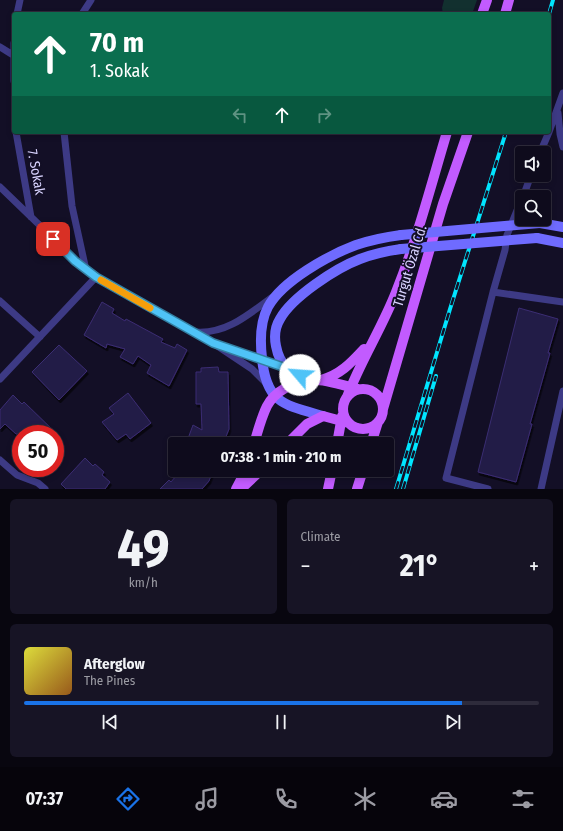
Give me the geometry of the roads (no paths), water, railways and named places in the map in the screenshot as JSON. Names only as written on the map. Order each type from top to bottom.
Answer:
[{"type":"main road","points":[[483,12],[487,0]]},
{"type":"main road","points":[[506,12],[509,0]]},
{"type":"main road","name":"Turgut Özal Cd.","points":[[352,391],[373,341],[390,307],[406,266],[446,134]]},
{"type":"main road","name":"Turgut Özal Cd.","points":[[383,409],[443,204],[467,134]]},
{"type":"main road","points":[[378,422],[367,429],[354,427],[345,419],[323,416],[294,407],[282,402],[274,396],[268,385],[261,341],[262,323],[268,308],[278,293],[293,280],[315,265],[345,249],[370,240],[401,235],[540,223],[563,227]]},
{"type":"main road","points":[[373,437],[378,422],[382,416],[383,409],[379,396],[368,389],[352,391],[314,380],[286,368],[282,363],[277,350],[275,334],[279,320],[290,306],[302,295],[335,271],[373,255],[401,249],[537,238],[563,243]]},
{"type":"main road","points":[[256,437],[264,412],[274,396],[286,388],[332,376],[346,368],[373,341]]},
{"type":"main road","points":[[339,437],[345,419],[343,405],[352,391]]},
{"type":"main road","points":[[294,437],[307,424],[323,416]]},
{"type":"main road","points":[[236,489],[242,477]]},
{"type":"main road","points":[[241,489],[254,477]]},
{"type":"main road","points":[[328,489],[331,477]]},
{"type":"main road","points":[[357,489],[361,477]]},
{"type":"street","points":[[17,12],[20,0]]},
{"type":"street","points":[[83,12],[91,0]]},
{"type":"street","points":[[0,47],[12,54]]},
{"type":"street","points":[[563,93],[560,111],[560,134],[563,147]]},
{"type":"street","points":[[551,128],[560,111]]},
{"type":"street","name":"7. Sokak","points":[[16,134],[31,218]]},
{"type":"street","points":[[64,134],[72,206],[86,270]]},
{"type":"street","points":[[543,146],[548,134]]},
{"type":"street","points":[[0,187],[86,270],[213,343],[252,369],[268,385]]},
{"type":"street","points":[[488,489],[446,478],[505,250],[507,235],[515,215]]},
{"type":"street","points":[[0,378],[96,277]]},
{"type":"street","points":[[493,292],[563,302]]},
{"type":"street","points":[[193,332],[210,332],[228,327],[244,318],[278,293]]},
{"type":"street","points":[[0,301],[40,337]]},
{"type":"street","points":[[213,343],[265,363],[286,368]]},
{"type":"street","points":[[252,369],[275,358],[277,350]]},
{"type":"street","points":[[541,489],[563,391]]},
{"type":"street","points":[[0,460],[17,475],[38,483],[45,489]]},
{"type":"railway","points":[[550,12],[553,0]]},
{"type":"railway","points":[[396,489],[450,309],[505,134]]},
{"type":"railway","points":[[403,489],[436,376]]}]
